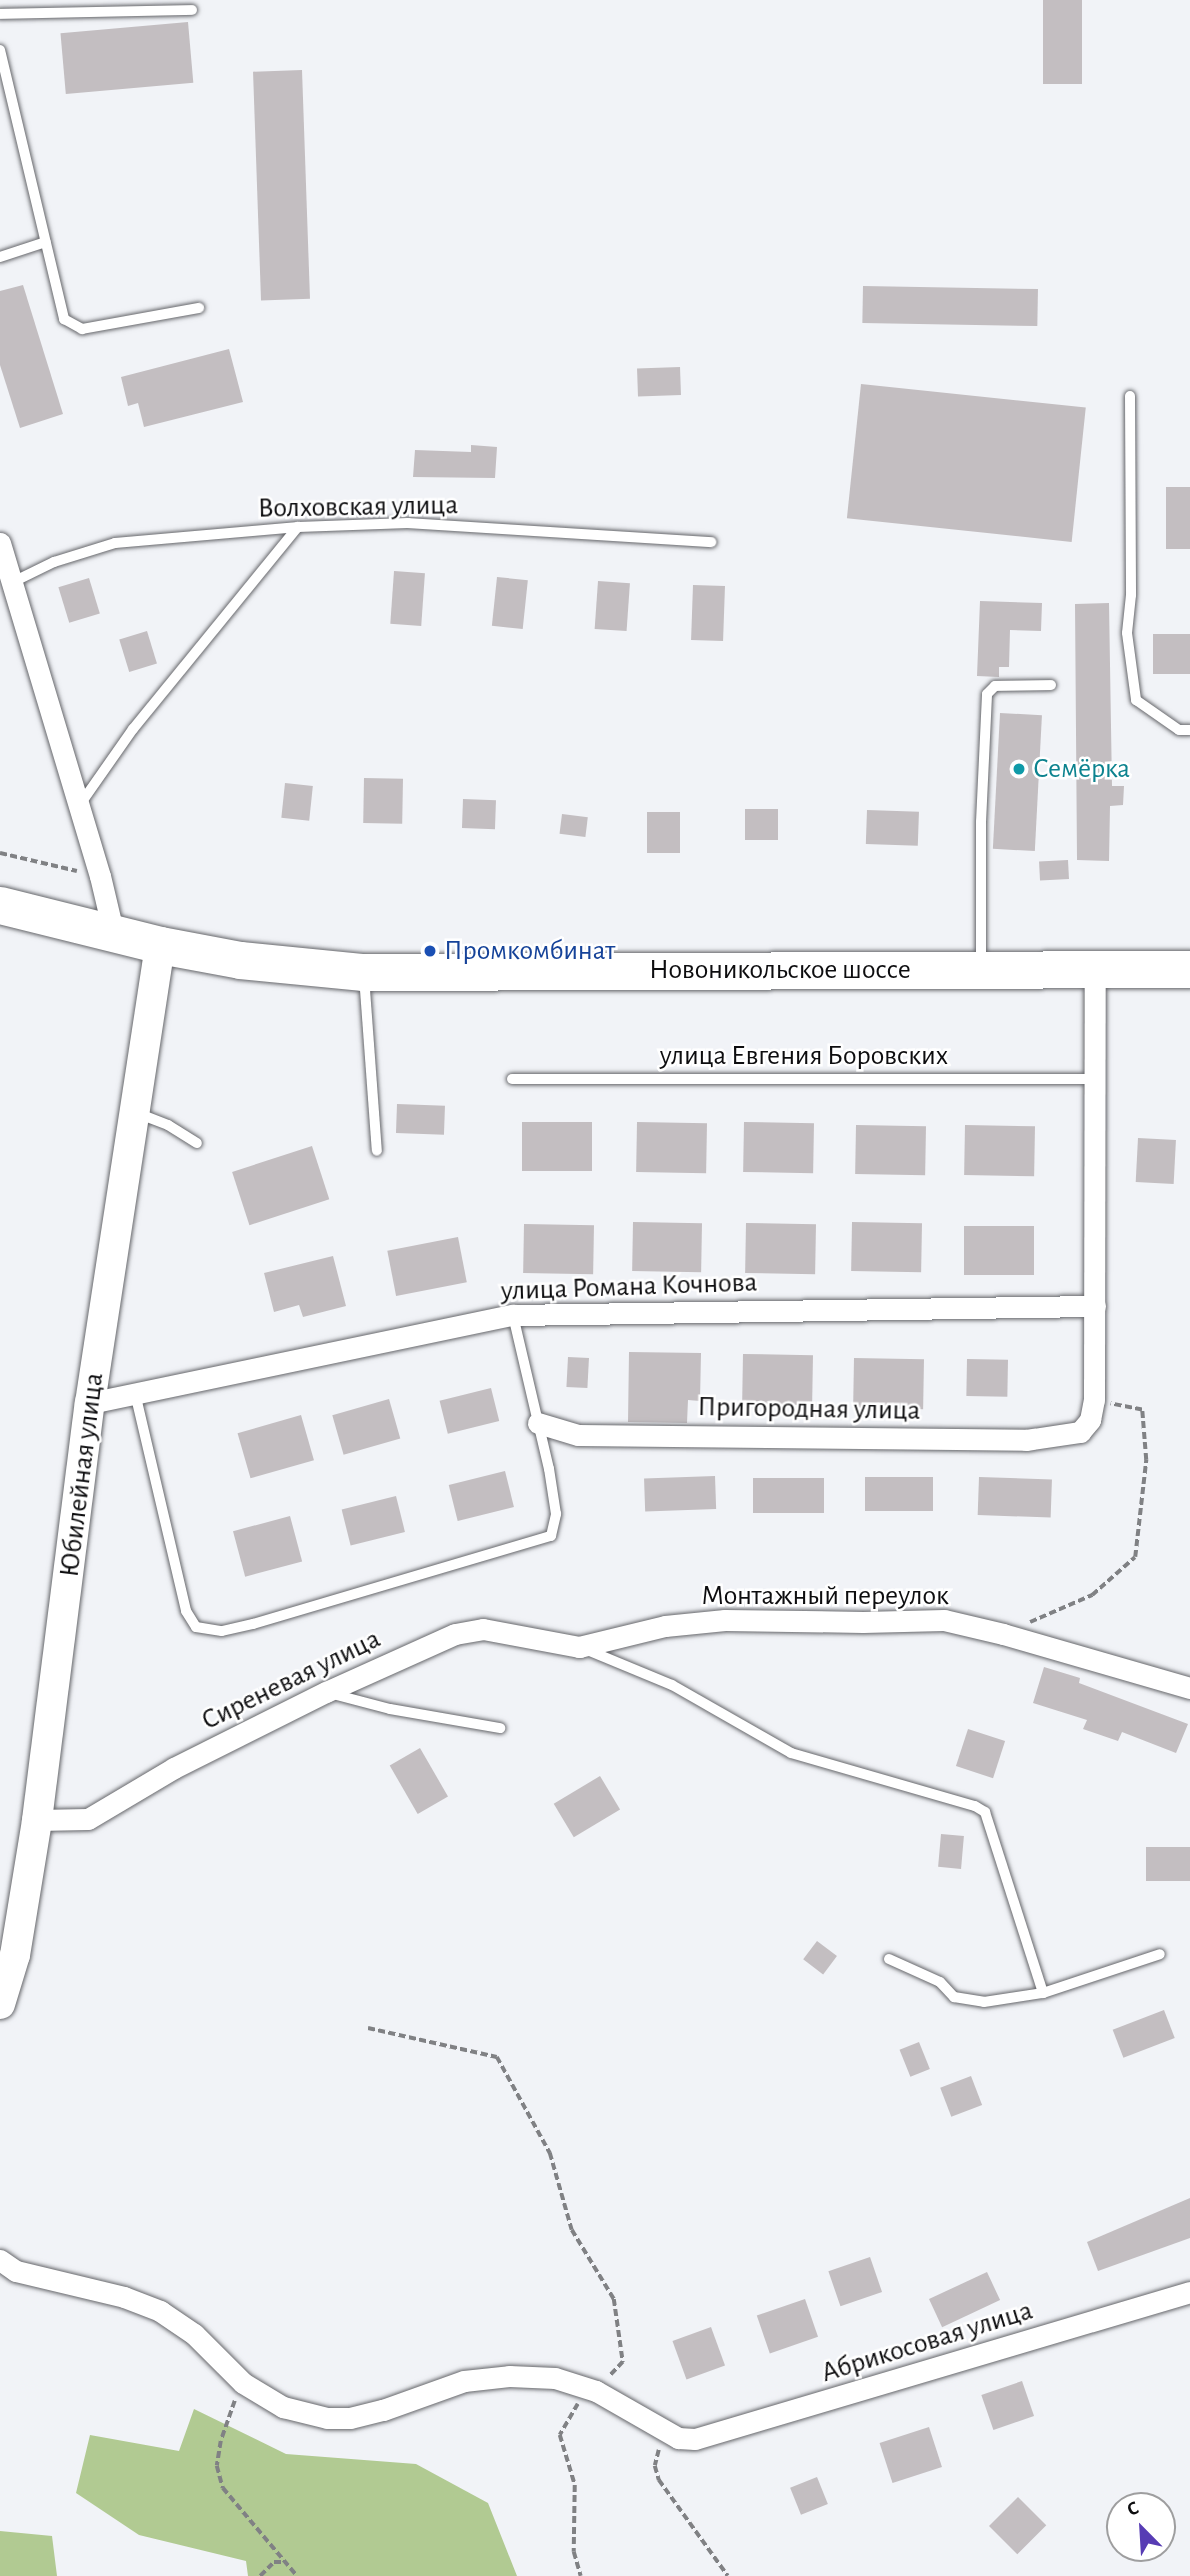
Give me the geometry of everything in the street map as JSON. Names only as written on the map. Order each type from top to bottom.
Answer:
[{"type":"highway","name":"Новоникольское шоссе","points":[[0,905],[114,935],[240,960],[363,972],[1190,969]]},
{"type":"street","points":[[0,542],[100,876],[114,935]]},
{"type":"street","name":"Юбилейная улица","points":[[0,2004],[37,1820],[90,1403],[160,945]]},
{"type":"street","points":[[1094,1400],[1097,1079],[1095,970]]},
{"type":"street","name":"улица Романа Кочнова","points":[[90,1403],[513,1315],[1096,1306]]},
{"type":"street","name":"Пригородная улица","points":[[538,1423],[578,1435],[1026,1440],[1054,1438],[1080,1432],[1090,1420],[1094,1400]]},
{"type":"street","name":"Монтажный переулок","points":[[579,1647],[665,1626],[725,1620],[944,1620],[1003,1634],[1190,1688]]},
{"type":"street","name":"Сиреневая улица","points":[[37,1820],[89,1819],[174,1768],[326,1692],[455,1634],[483,1629],[579,1647]]},
{"type":"street","points":[[0,2260],[16,2271],[124,2297],[160,2311],[194,2334],[243,2382],[283,2407],[327,2418],[350,2418],[464,2382],[509,2376],[555,2378],[596,2391],[671,2435]]},
{"type":"street","name":"Абрикосовая улица","points":[[671,2435],[714,2436],[1190,2292]]},
{"type":"lane","points":[[0,14],[192,10]]},
{"type":"lane","points":[[0,50],[64,319],[82,329],[199,308]]},
{"type":"lane","points":[[0,257],[46,242]]},
{"type":"lane","points":[[1130,396],[1131,595],[1127,633],[1136,699],[1179,730],[1190,730]]},
{"type":"lane","name":"Волховская улица","points":[[13,582],[54,562],[115,544],[298,527],[408,523],[711,542]]},
{"type":"lane","points":[[78,807],[133,729],[298,527]]},
{"type":"lane","points":[[981,969],[981,822],[987,694],[995,686],[1051,685]]},
{"type":"lane","points":[[363,972],[377,1151]]},
{"type":"lane","name":"улица Евгения Боровских","points":[[512,1079],[1097,1079]]},
{"type":"lane","points":[[135,1112],[168,1125],[197,1143]]},
{"type":"lane","points":[[135,1393],[186,1611],[196,1627],[222,1631],[551,1536],[556,1514],[513,1315]]},
{"type":"lane","points":[[579,1647],[671,1685],[791,1753],[975,1806],[985,1812],[1043,1993]]},
{"type":"lane","points":[[326,1692],[390,1709],[500,1728]]},
{"type":"lane","points":[[889,1959],[933,1978],[954,1997],[965,2001],[984,2002],[1043,1993],[1160,1954]]},
{"type":"path","points":[[0,853],[100,876]]},
{"type":"path","points":[[1003,1634],[1092,1595],[1135,1557],[1146,1460],[1142,1410],[1094,1400]]},
{"type":"path","points":[[368,2028],[497,2057],[550,2153],[572,2230],[614,2299],[623,2362],[596,2391],[576,2406],[560,2435],[575,2485],[574,2552],[581,2576]]},
{"type":"path","points":[[243,2382],[226,2422],[217,2466],[223,2488],[297,2576]]},
{"type":"path","points":[[671,2435],[655,2466],[659,2480],[728,2576]]},
{"type":"path","points":[[260,2576],[274,2562],[286,2562]]},
{"type":"green space","points":[[194,2409],[286,2454],[416,2464],[488,2503],[517,2576],[248,2576],[246,2561],[139,2535],[76,2493],[90,2435],[179,2451]]},
{"type":"green space","points":[[0,2531],[52,2536],[57,2576],[0,2576]]},
{"type":"building","points":[[1043,0],[1082,0],[1082,84],[1043,84]]},
{"type":"building","points":[[188,22],[193,83],[66,94],[60,33]]},
{"type":"building","points":[[302,70],[310,299],[261,301],[253,72]]},
{"type":"building","points":[[23,285],[63,414],[20,428],[0,365],[0,291]]},
{"type":"building","points":[[863,286],[1038,289],[1037,326],[862,323]]},
{"type":"building","points":[[229,349],[243,402],[144,427],[138,403],[128,406],[121,377]]},
{"type":"building","points":[[680,367],[681,395],[638,396],[637,369]]},
{"type":"building","points":[[861,384],[1086,408],[1072,542],[847,518]]},
{"type":"building","points":[[471,445],[497,447],[495,478],[413,477],[415,450],[471,452]]},
{"type":"building","points":[[1166,487],[1190,487],[1190,549],[1166,549]]},
{"type":"building","points":[[394,571],[425,573],[421,626],[390,624]]},
{"type":"building","points":[[497,577],[528,580],[523,629],[492,626]]},
{"type":"building","points":[[89,578],[100,613],[69,623],[58,587]]},
{"type":"building","points":[[598,581],[630,583],[627,631],[595,629]]},
{"type":"building","points":[[693,585],[725,586],[723,641],[691,640]]},
{"type":"building","points":[[980,601],[1042,603],[1041,631],[1010,630],[1009,667],[999,667],[999,677],[977,676]]},
{"type":"building","points":[[1109,603],[1112,786],[1124,786],[1123,805],[1110,806],[1109,861],[1077,860],[1075,604]]},
{"type":"building","points":[[147,631],[157,664],[129,672],[119,639]]},
{"type":"building","points":[[1153,634],[1190,634],[1190,674],[1153,674]]},
{"type":"building","name":"Семёрка","points":[[1000,713],[1042,715],[1035,851],[993,849]]},
{"type":"building","points":[[364,778],[403,779],[402,824],[363,823]]},
{"type":"building","points":[[285,783],[313,786],[309,821],[281,818]]},
{"type":"building","points":[[463,799],[496,800],[495,829],[462,828]]},
{"type":"building","points":[[745,809],[778,809],[778,840],[745,840]]},
{"type":"building","points":[[867,810],[919,812],[918,846],[866,844]]},
{"type":"building","points":[[647,812],[680,812],[680,853],[647,853]]},
{"type":"building","points":[[562,814],[588,817],[585,837],[560,834]]},
{"type":"building","points":[[1068,860],[1069,879],[1040,880],[1039,862]]},
{"type":"building","points":[[397,1104],[445,1106],[444,1135],[396,1133]]},
{"type":"building","points":[[522,1122],[592,1122],[592,1171],[522,1171]]},
{"type":"building","points":[[637,1122],[707,1123],[706,1173],[636,1172]]},
{"type":"building","points":[[744,1122],[814,1123],[813,1173],[743,1172]]},
{"type":"building","points":[[856,1125],[926,1126],[925,1175],[855,1174]]},
{"type":"building","points":[[965,1125],[1035,1126],[1034,1176],[964,1175]]},
{"type":"building","points":[[1138,1138],[1176,1140],[1174,1184],[1136,1182]]},
{"type":"building","points":[[312,1146],[329,1199],[249,1225],[232,1172]]},
{"type":"building","points":[[633,1222],[702,1223],[701,1272],[632,1271]]},
{"type":"building","points":[[852,1222],[922,1223],[921,1272],[851,1271]]},
{"type":"building","points":[[746,1223],[816,1224],[815,1274],[745,1273]]},
{"type":"building","points":[[524,1224],[594,1225],[593,1274],[523,1273]]},
{"type":"building","points":[[964,1226],[1034,1226],[1034,1275],[964,1275]]},
{"type":"building","points":[[458,1237],[467,1282],[396,1296],[387,1251]]},
{"type":"building","points":[[333,1256],[346,1306],[303,1317],[299,1305],[274,1312],[264,1273]]},
{"type":"building","points":[[629,1352],[701,1353],[700,1401],[688,1400],[687,1423],[628,1422]]},
{"type":"building","points":[[743,1354],[813,1355],[812,1405],[742,1404]]},
{"type":"building","points":[[568,1357],[589,1358],[587,1388],[566,1387]]},
{"type":"building","points":[[854,1358],[924,1359],[923,1409],[853,1408]]},
{"type":"building","points":[[967,1359],[1008,1360],[1007,1397],[966,1396]]},
{"type":"building","points":[[491,1388],[499,1421],[448,1434],[440,1401]]},
{"type":"building","points":[[389,1399],[400,1438],[344,1455],[332,1415]]},
{"type":"building","points":[[301,1415],[314,1460],[251,1478],[238,1433]]},
{"type":"building","points":[[505,1471],[514,1507],[458,1521],[449,1485]]},
{"type":"building","points":[[715,1476],[716,1509],[645,1511],[644,1478]]},
{"type":"building","points":[[865,1477],[933,1477],[933,1511],[865,1511]]},
{"type":"building","points":[[979,1477],[1052,1480],[1051,1518],[978,1515]]},
{"type":"building","points":[[753,1478],[824,1478],[824,1513],[753,1513]]},
{"type":"building","points":[[396,1496],[405,1532],[351,1545],[342,1510]]},
{"type":"building","points":[[290,1516],[302,1561],[245,1577],[233,1531]]},
{"type":"building","points":[[1044,1667],[1080,1678],[1079,1683],[1188,1724],[1176,1753],[1122,1732],[1118,1741],[1083,1729],[1087,1720],[1033,1703]]},
{"type":"building","points":[[968,1729],[1005,1741],[993,1778],[956,1766]]},
{"type":"building","points":[[420,1748],[448,1796],[418,1814],[390,1766]]},
{"type":"building","points":[[600,1776],[620,1809],[574,1837],[554,1804]]},
{"type":"building","points":[[941,1834],[964,1836],[961,1869],[938,1867]]},
{"type":"building","points":[[1146,1847],[1190,1847],[1190,1881],[1146,1881]]},
{"type":"building","points":[[817,1941],[837,1956],[823,1974],[803,1959]]},
{"type":"building","points":[[1164,2010],[1175,2038],[1123,2058],[1113,2030]]},
{"type":"building","points":[[919,2042],[930,2069],[910,2077],[900,2050]]},
{"type":"building","points":[[971,2076],[982,2105],[951,2117],[940,2088]]},
{"type":"building","points":[[1190,2198],[1190,2238],[1098,2271],[1087,2242]]},
{"type":"building","points":[[870,2257],[882,2292],[840,2306],[828,2271]]},
{"type":"building","points":[[987,2272],[1000,2300],[942,2327],[929,2299]]},
{"type":"building","points":[[805,2299],[818,2337],[770,2353],[757,2316]]},
{"type":"building","points":[[711,2327],[725,2366],[686,2380],[672,2341]]},
{"type":"building","points":[[1022,2381],[1034,2416],[993,2430],[981,2395]]},
{"type":"building","points":[[929,2427],[942,2467],[893,2483],[880,2443]]},
{"type":"building","points":[[817,2477],[828,2504],[801,2515],[790,2488]]},
{"type":"building","points":[[1018,2497],[1046,2525],[1017,2554],[989,2526]]},
{"type":"place","name":"Семёрка","points":[[1019,769]]},
{"type":"place","name":"Промкомбинат","points":[[430,951]]}]
